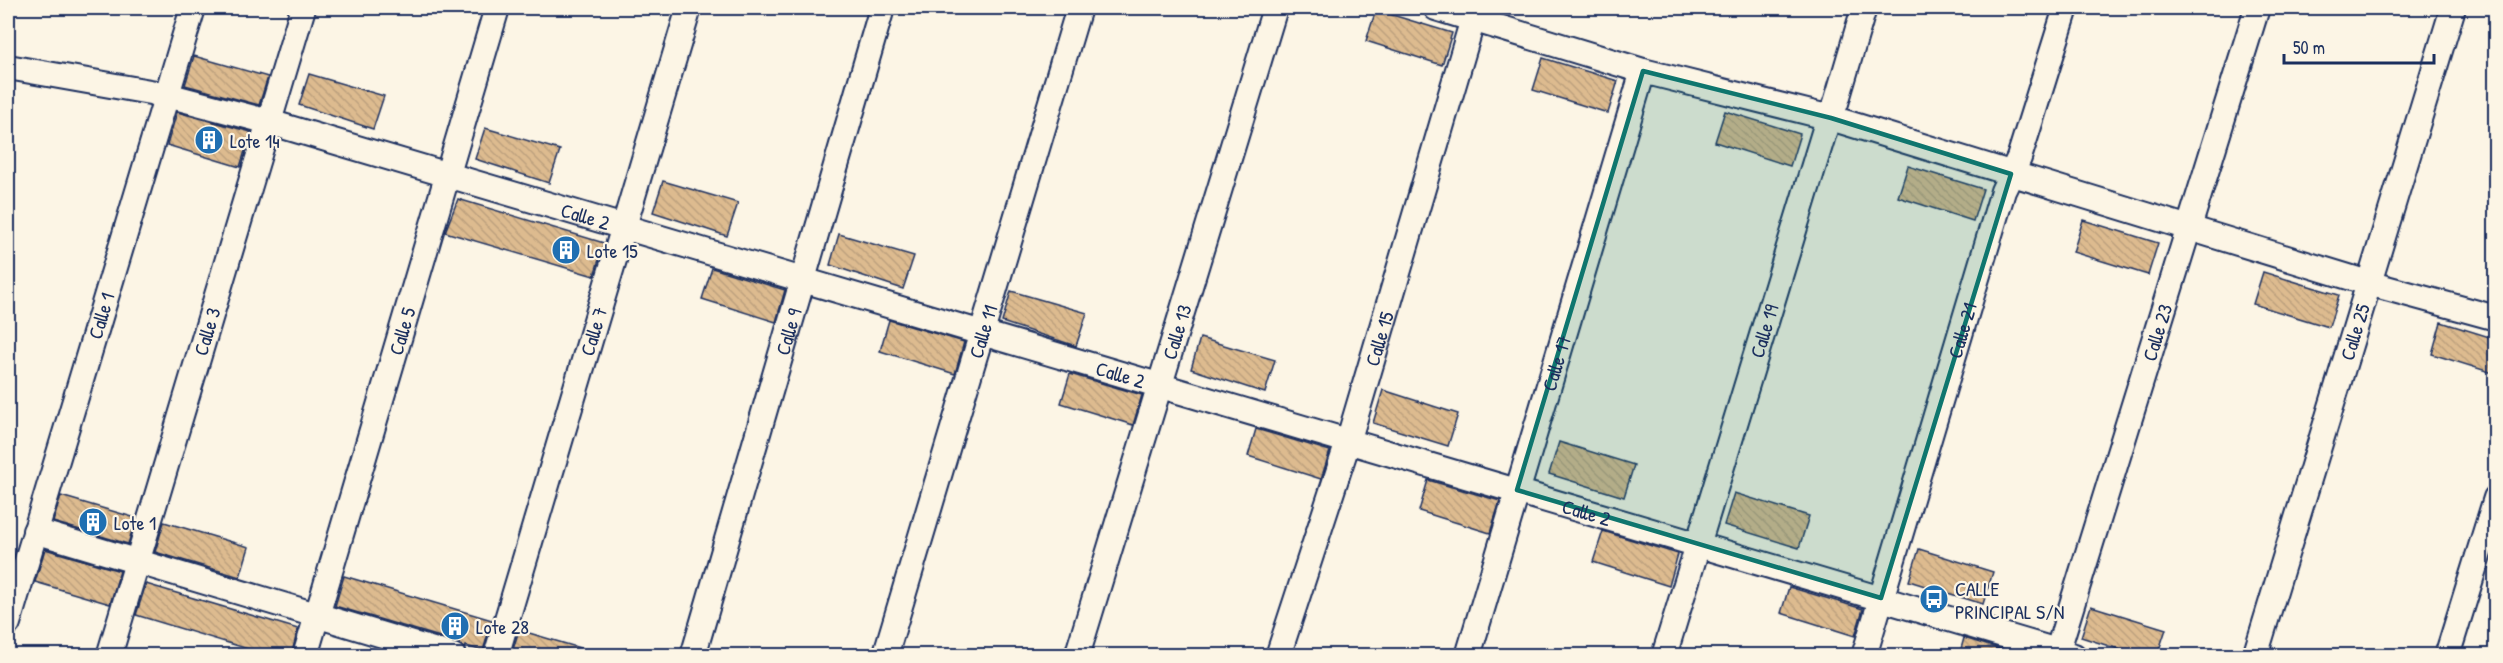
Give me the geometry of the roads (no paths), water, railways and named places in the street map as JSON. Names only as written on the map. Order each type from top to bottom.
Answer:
[{"type":"street","name":"Calle 1","points":[[8,623],[194,8]]},
{"type":"street","name":"Calle 3","points":[[109,656],[303,8]]},
{"type":"street","name":"Calle 5","points":[[305,656],[497,8]]},
{"type":"street","name":"Calle 7","points":[[496,656],[689,8]]},
{"type":"street","name":"Calle 9","points":[[693,656],[882,8]]},
{"type":"street","name":"Calle 11","points":[[885,656],[1079,8]]},
{"type":"street","name":"Calle 13","points":[[1077,656],[1275,8]]},
{"type":"street","points":[[1436,8],[1643,71],[1831,118],[2368,283],[2496,318]]},
{"type":"street","name":"Calle 19","points":[[1664,656],[1864,8]]},
{"type":"street","name":"Calle 21","points":[[1864,656],[2011,174],[2019,158],[2066,8]]},
{"type":"street","name":"Calle 23","points":[[2062,654],[2257,8]]},
{"type":"street","name":"Calle 25","points":[[2255,656],[2453,8]]},
{"type":"street","name":"Calle 15","points":[[1278,656],[1348,442],[1473,19]]},
{"type":"street","name":"Calle 2","points":[[8,67],[168,95],[269,122],[1881,598],[2062,654]]},
{"type":"street","name":"Calle 17","points":[[1468,656],[1643,71]]},
{"type":"street","points":[[2448,656],[2496,498]]},
{"type":"street","points":[[35,531],[453,656]]},
{"type":"place","name":"Lote 14","points":[[209,140]]},
{"type":"place","name":"Lote 15","points":[[566,250]]},
{"type":"place","name":"Lote 1","points":[[93,522]]},
{"type":"place","name":"CALLE PRINCIPAL S/N","points":[[1934,599]]},
{"type":"place","name":"Lote 28","points":[[455,626]]}]
